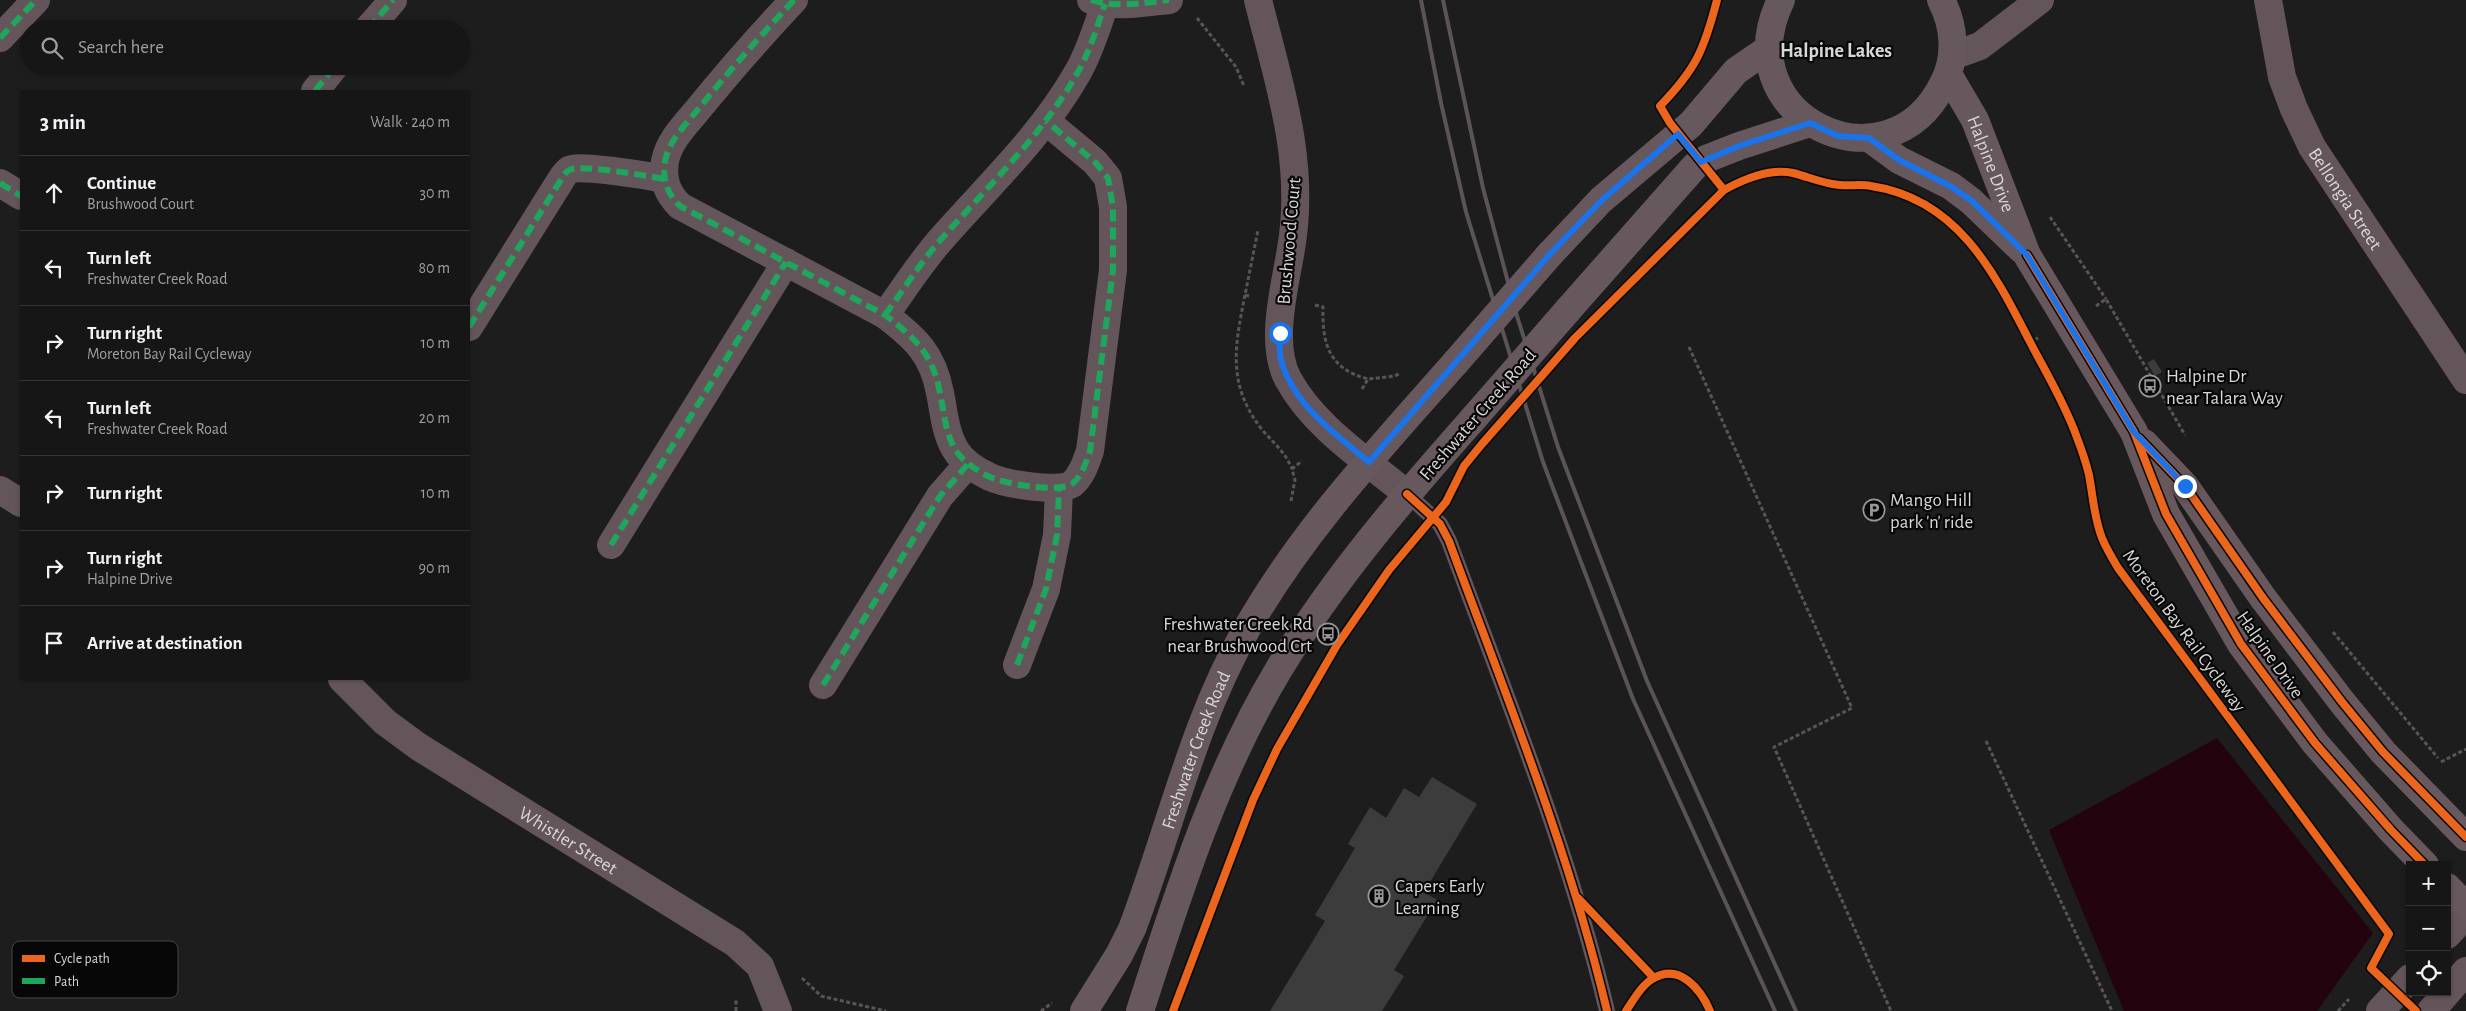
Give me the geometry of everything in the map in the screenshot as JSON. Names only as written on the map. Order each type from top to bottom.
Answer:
[{"type":"main road","points":[[1781,0],[1772,18],[1768,49],[1773,78],[1788,104],[1810,123],[1838,136],[1869,138],[1895,132],[1918,118],[1936,98],[1950,65],[1952,28],[1941,0]]},
{"type":"main road","name":"Freshwater Creek Road","points":[[1084,1011],[1119,956],[1132,929],[1198,732],[1246,630],[1309,535],[1369,462],[1550,254],[1602,200],[1691,124],[1736,71],[1768,49]]},
{"type":"main road","name":"Halpine Drive","points":[[1950,65],[1975,120],[2027,255],[2134,432],[2166,514],[2241,644],[2315,743],[2391,830],[2421,861]]},
{"type":"main road","name":"Freshwater Creek Road","points":[[1140,1011],[1160,944],[1216,793],[1250,722],[1278,670],[1312,617],[1343,574],[1407,494],[1695,166],[1706,159],[1739,146],[1810,123]]},
{"type":"main road","name":"Halpine Drive","points":[[1869,138],[1899,160],[1950,186],[1972,201],[2027,255]]},
{"type":"main road","name":"Halpine Drive","points":[[2134,432],[2185,486],[2263,598],[2342,702],[2383,752],[2466,837]]},
{"type":"main road","points":[[2451,891],[2466,906]]},
{"type":"street","points":[[0,38],[36,0]]},
{"type":"street","points":[[376,20],[394,0]]},
{"type":"street","points":[[794,0],[742,54],[672,142],[665,160],[664,179],[670,196],[680,206],[885,315],[912,336],[930,361],[940,391],[946,424],[955,449],[968,464],[991,478],[1047,489],[1059,489],[1072,484],[1082,472],[1090,451],[1113,270],[1113,207],[1108,178],[1095,162],[1046,121]]},
{"type":"street","points":[[885,315],[942,237],[992,186],[1046,121],[1078,72],[1090,49],[1098,2],[1168,0]]},
{"type":"street","name":"Brushwood Court","points":[[1258,0],[1282,96],[1294,155],[1296,198],[1292,244],[1280,325],[1281,359],[1288,378],[1304,402],[1328,428],[1407,494]]},
{"type":"street","points":[[1950,65],[1980,46],[2040,0]]},
{"type":"street","name":"Bellongia Street","points":[[2268,0],[2282,77],[2294,109],[2312,147],[2466,380]]},
{"type":"street","points":[[316,90],[328,75]]},
{"type":"street","points":[[470,326],[556,186],[569,170],[580,168],[611,173],[638,173],[664,179]]},
{"type":"street","points":[[0,183],[20,195]]},
{"type":"street","points":[[611,546],[786,262]]},
{"type":"street","points":[[823,685],[940,496],[968,464]]},
{"type":"street","points":[[1017,665],[1046,589],[1057,535],[1059,489]]},
{"type":"street","points":[[0,490],[20,502]]},
{"type":"street","name":"Whistler Street","points":[[343,680],[385,722],[419,747],[735,943],[760,966],[778,1011]]},
{"type":"street","points":[[2451,931],[2466,915]]},
{"type":"street","points":[[2431,1011],[2466,971]]},
{"type":"street","points":[[2380,1011],[2406,982]]},
{"type":"lane","points":[[1407,494],[1440,524],[1449,541],[1553,826],[1595,960],[1607,1011]]},
{"type":"path","points":[[1196,16],[1202,28],[1236,67],[1245,88]]},
{"type":"path","points":[[2046,212],[2106,299],[2190,442]]},
{"type":"path","points":[[1258,226],[1234,354],[1235,372],[1240,388],[1254,416],[1287,456],[1292,469]]},
{"type":"path","points":[[1245,296],[1257,297]]},
{"type":"path","points":[[2095,306],[2106,299]]},
{"type":"path","points":[[1310,305],[1323,306],[1324,342],[1337,363],[1348,372],[1368,379],[1395,376],[1404,371]]},
{"type":"path","points":[[2026,334],[2035,350]]},
{"type":"path","points":[[1689,347],[1852,708],[1774,747],[1892,1011]]},
{"type":"path","points":[[1362,389],[1368,379]]},
{"type":"path","points":[[2333,631],[2441,762],[2448,768]]},
{"type":"path","points":[[1986,741],[2112,1011]]},
{"type":"path","points":[[2441,762],[2466,749]]},
{"type":"shaded area","points":[[2217,738],[2373,933],[2317,1011],[2124,1011],[2049,830]]},
{"type":"building","points":[[2154,359],[2162,372],[2155,376],[2147,363]]},
{"type":"building","name":"Capers Early Learning","points":[[1432,777],[1477,804],[1424,892],[1437,900],[1394,970],[1404,976],[1382,1011],[1270,1011],[1325,921],[1315,915],[1355,848],[1348,844],[1370,807],[1386,818],[1404,788],[1419,797]]},
{"type":"railway","points":[[1421,0],[1441,103],[1466,212],[1543,462],[1633,699],[1775,1011]]},
{"type":"railway","points":[[1443,0],[1483,188],[1517,316],[1558,447],[1647,681],[1796,1011]]},
{"type":"marked path","points":[[0,38],[36,0]]},
{"type":"marked path","points":[[376,20],[393,0]]},
{"type":"marked path","points":[[794,0],[734,66],[674,139],[665,161],[664,174],[666,186],[680,206],[885,315],[905,331],[921,348],[933,368],[949,436],[958,453],[970,465],[997,480],[1044,488],[1056,488],[1065,487],[1075,481],[1083,469],[1090,451],[1113,270],[1113,207],[1108,178],[1095,162],[1046,121]]},
{"type":"marked path","points":[[1091,0],[1110,4],[1169,0]]},
{"type":"marked path","points":[[885,315],[936,245],[1033,137],[1064,95],[1082,64],[1105,4]]},
{"type":"marked path","points":[[316,90],[328,75]]},
{"type":"marked path","points":[[470,325],[567,171],[586,168],[599,169],[664,179]]},
{"type":"marked path","points":[[0,183],[20,195]]},
{"type":"marked path","points":[[611,545],[786,262]]},
{"type":"marked path","points":[[823,685],[940,496],[968,464]]},
{"type":"marked path","points":[[1017,665],[1046,589],[1057,535],[1059,489]]},
{"type":"cycle path","name":"Moreton Bay Rail Cycleway","points":[[1717,0],[1708,32],[1697,58],[1682,81],[1660,106],[1670,123],[1724,190],[1748,178],[1775,172],[1793,173],[1834,184],[1871,186],[1901,193],[1927,206],[1949,222],[1969,242],[2001,288],[2066,411],[2089,475],[2095,515],[2105,546],[2118,568],[2389,934],[2371,968],[2416,1011]]},
{"type":"cycle path","points":[[1173,1011],[1253,800],[1277,749],[1337,645],[1389,570],[1446,502],[1464,466],[1482,444],[1575,338],[1724,190]]},
{"type":"cycle path","points":[[2027,255],[2134,432],[2166,514],[2241,644],[2315,743],[2391,830],[2421,861]]},
{"type":"cycle path","points":[[2139,438],[2185,486],[2263,598],[2342,702],[2383,752],[2466,837]]},
{"type":"cycle path","points":[[1407,494],[1440,524],[1449,541],[1514,715],[1555,832],[1592,951],[1607,1011]]},
{"type":"cycle path","points":[[1578,898],[1654,978]]},
{"type":"cycle path","points":[[1626,1011],[1646,984],[1664,974],[1681,976],[1688,981],[1701,995],[1710,1011]]},
{"type":"place","name":"Halpine Dr near Talara Way","points":[[2150,386]]},
{"type":"place","name":"Mango Hill park 'n' ride","points":[[1874,510]]},
{"type":"place","name":"Freshwater Creek Rd near Brushwood Crt","points":[[1328,634]]},
{"type":"place","name":"Capers Early Learning","points":[[1379,896]]},
{"type":"district","name":"Halpine Lakes","points":[[1836,50]]},
{"type":"route","points":[[1280,333],[1281,359],[1288,378],[1304,402],[1328,428],[1369,462],[1550,254],[1602,200],[1678,134],[1701,162],[1739,146],[1768,139],[1810,123],[1838,136],[1869,138],[1899,160],[1927,173],[1972,201],[2027,255],[2134,432],[2185,486]]}]
